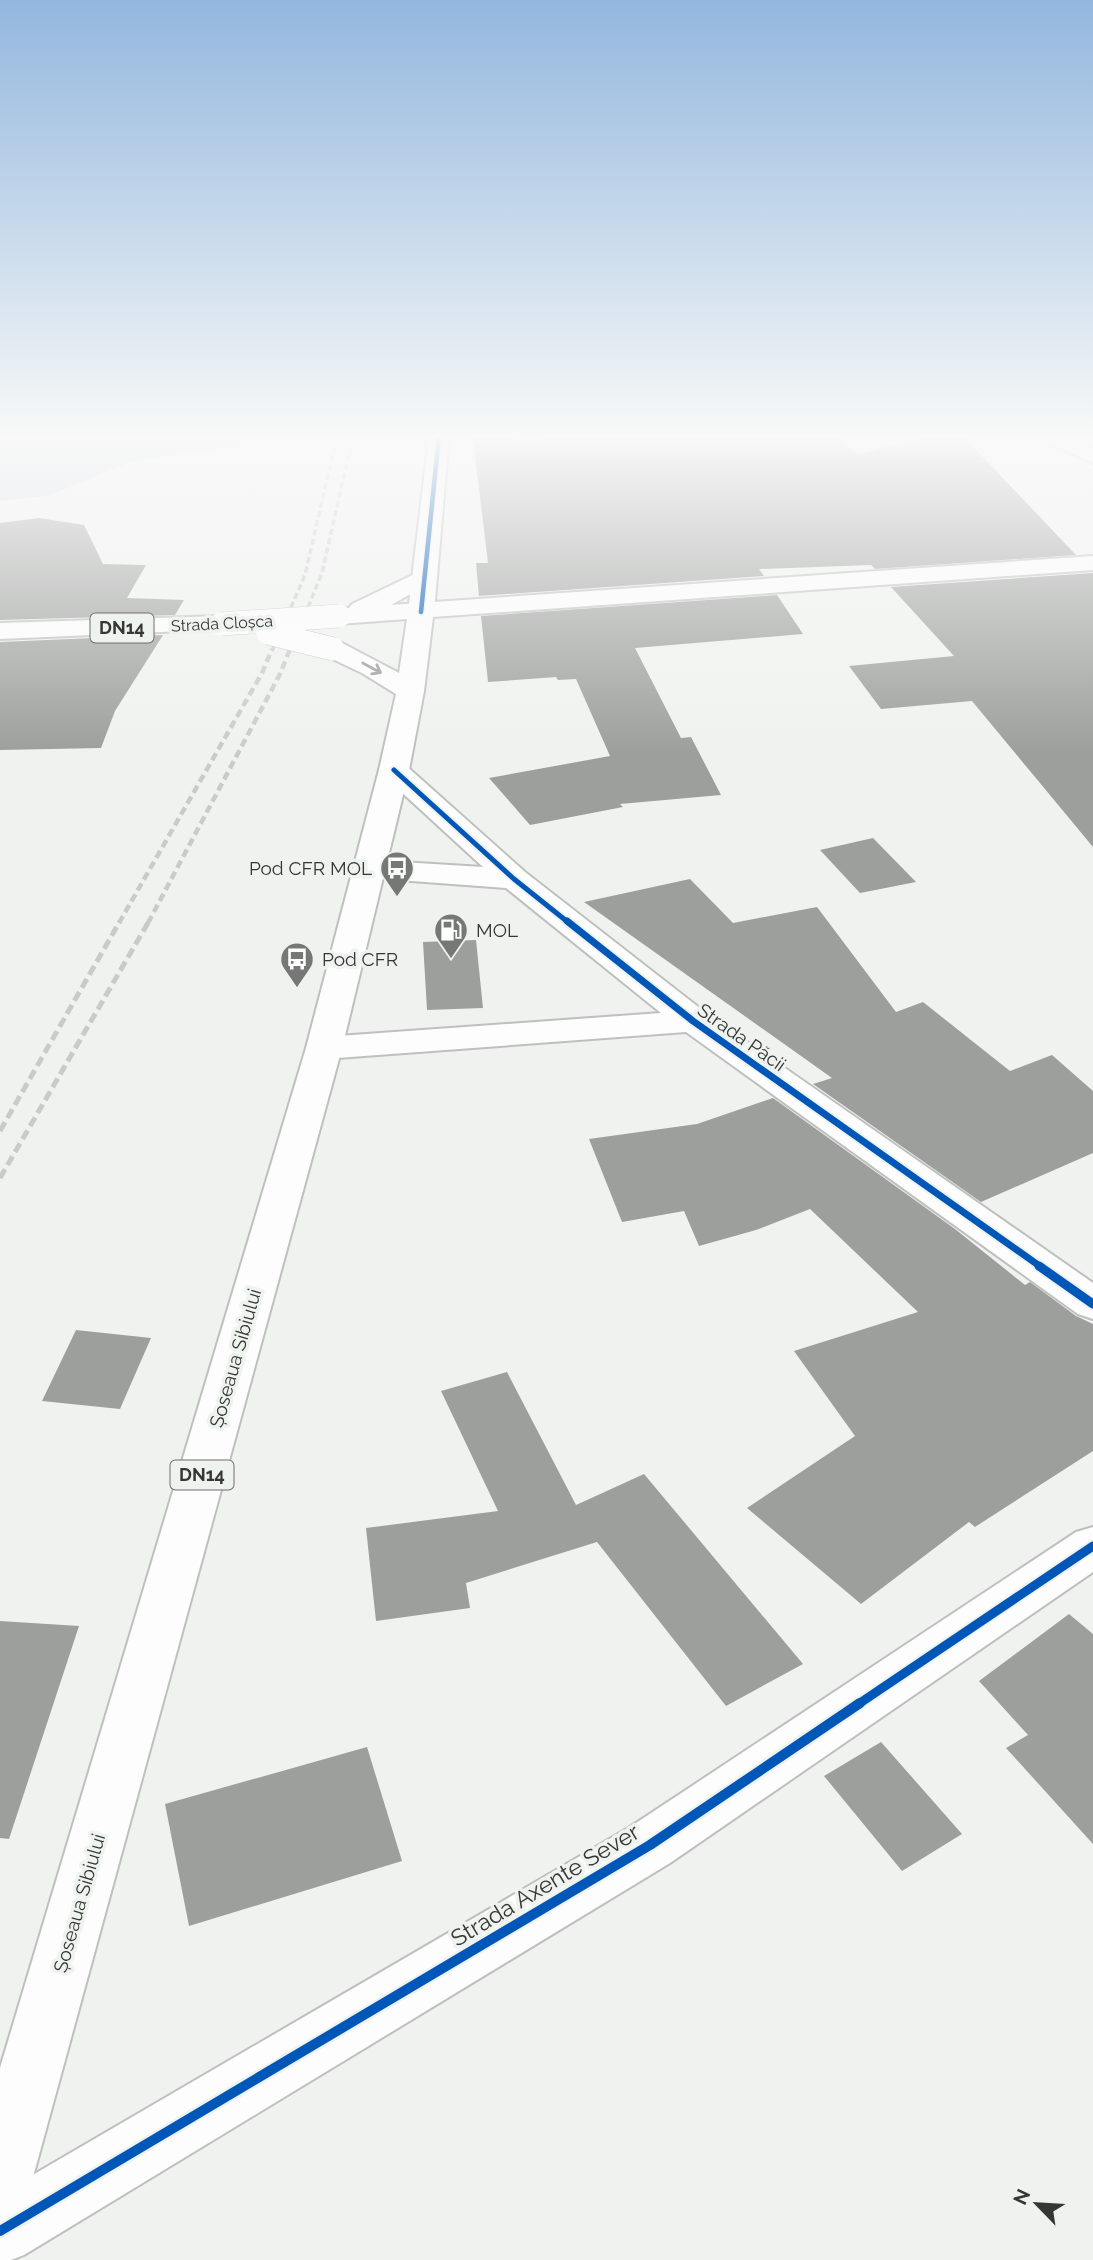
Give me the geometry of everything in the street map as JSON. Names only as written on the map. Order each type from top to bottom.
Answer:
[{"type":"main road","name":"Șoseaua Sibiului","points":[[0,2177],[324,1048],[394,770],[410,691],[428,541]]},
{"type":"main road","name":"Strada Cloșca","points":[[8,633],[421,612],[1093,564]]},
{"type":"main road","points":[[339,616],[378,602],[425,576]]},
{"type":"main road","name":"DN14","points":[[221,624],[288,636],[333,649],[371,667],[410,691]]},
{"type":"main road","name":"Strada Păcii","points":[[394,770],[514,879],[692,1021],[1093,1304]]},
{"type":"main road","points":[[369,870],[514,879]]},
{"type":"main road","points":[[324,1048],[692,1021]]},
{"type":"main road","name":"Strada Axente Sever","points":[[0,2231],[650,1845],[1093,1546]]},
{"type":"building","points":[[0,541],[92,541],[103,564],[146,565],[127,598],[184,600],[175,615],[0,620]]},
{"type":"building","points":[[485,541],[1063,541],[1076,555],[875,569],[871,565],[759,569],[764,576],[479,596],[476,563],[488,563]]},
{"type":"building","points":[[1093,573],[1093,847],[972,701],[881,709],[849,666],[954,656],[891,587]]},
{"type":"building","points":[[777,595],[803,634],[635,648],[681,738],[691,737],[721,795],[620,804],[623,807],[530,825],[489,778],[610,756],[576,679],[558,680],[556,677],[488,682],[481,616]]},
{"type":"building","points":[[163,635],[115,711],[101,748],[0,750],[0,642]]},
{"type":"building","points":[[873,838],[916,882],[860,893],[820,850]]},
{"type":"building","points":[[690,879],[733,923],[817,907],[896,1012],[923,1002],[1010,1071],[1052,1055],[1093,1091],[1093,1153],[981,1202],[813,1084],[832,1078],[584,902]]},
{"type":"building","name":"MOL","points":[[476,940],[483,1008],[427,1010],[423,942]]},
{"type":"building","points":[[773,1098],[955,1229],[1025,1285],[1030,1282],[1076,1316],[1093,1324],[1093,1451],[975,1527],[969,1522],[861,1604],[747,1508],[855,1436],[794,1351],[918,1312],[810,1209],[756,1230],[699,1246],[684,1211],[622,1222],[589,1139],[697,1124]]},
{"type":"building","points":[[76,1330],[151,1338],[120,1409],[42,1401]]},
{"type":"building","points":[[507,1372],[576,1505],[644,1474],[803,1664],[726,1706],[597,1542],[466,1583],[470,1608],[376,1621],[366,1528],[498,1511],[441,1391]]},
{"type":"building","points":[[1069,1614],[1093,1634],[1093,1844],[1006,1748],[1028,1735],[979,1681]]},
{"type":"building","points":[[0,1621],[79,1626],[9,1839],[0,1838]]},
{"type":"building","points":[[881,1742],[962,1834],[902,1871],[824,1776]]},
{"type":"building","points":[[367,1747],[402,1861],[189,1926],[165,1804]]},
{"type":"railway","points":[[272,651],[305,575],[313,541]]},
{"type":"railway","points":[[290,651],[322,573],[329,541]]},
{"type":"railway","points":[[119,923],[262,673],[272,649]]},
{"type":"railway","points":[[148,923],[280,674],[290,649]]},
{"type":"railway","points":[[0,1131],[120,921]]},
{"type":"railway","points":[[0,1178],[149,921]]},
{"type":"cycle path","points":[[421,612],[428,541]]},
{"type":"cycle path","points":[[394,770],[514,879],[693,1021],[1093,1304]]},
{"type":"cycle path","points":[[0,2231],[650,1845],[1093,1546]]},
{"type":"place","name":"Pod CFR MOL","points":[[397,898]]},
{"type":"place","name":"MOL","points":[[451,960]]},
{"type":"place","name":"Pod CFR","points":[[297,989]]}]
